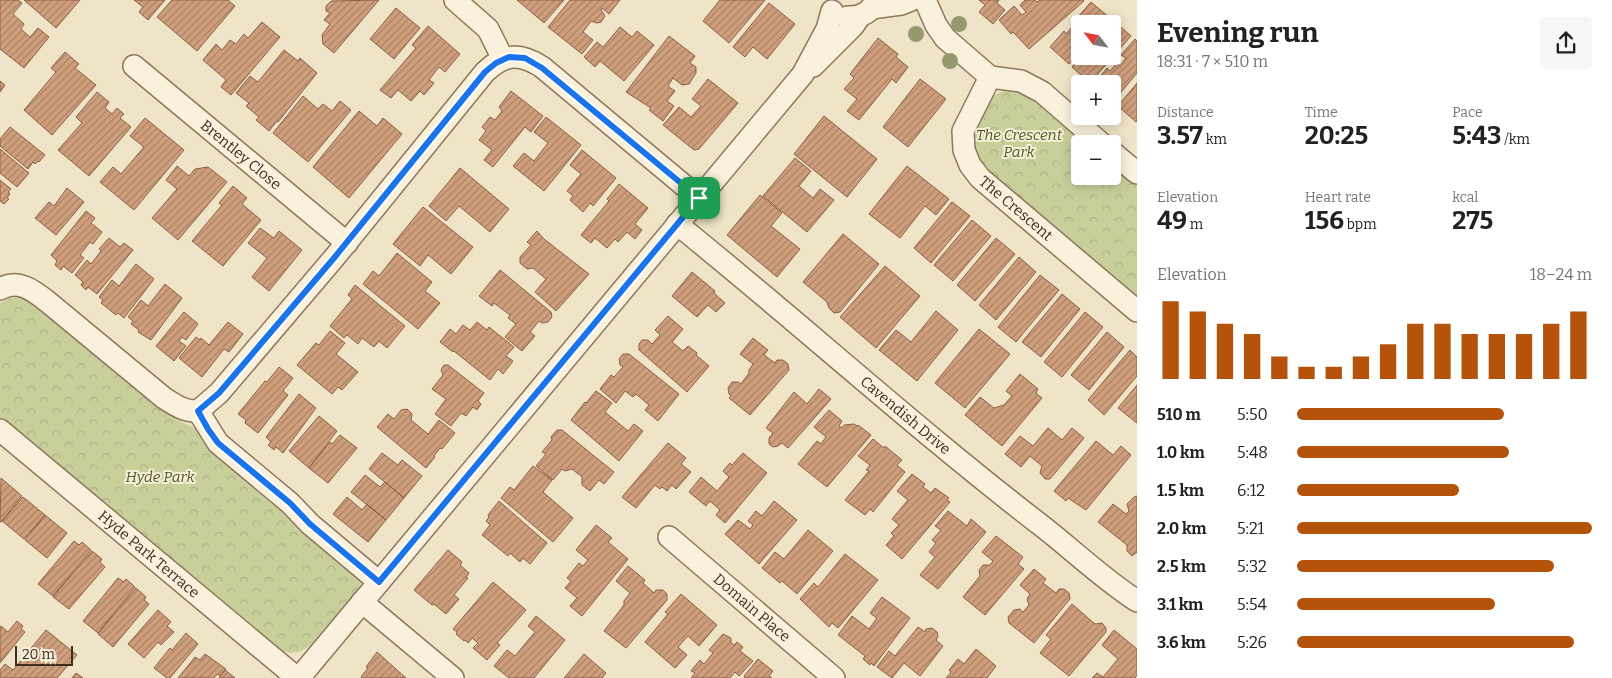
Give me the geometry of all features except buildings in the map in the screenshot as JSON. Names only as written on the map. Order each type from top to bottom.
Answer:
[{"type":"street","points":[[455,0],[488,29],[503,60]]},
{"type":"street","points":[[829,5],[846,17],[869,8],[901,4],[911,0]]},
{"type":"street","points":[[924,0],[936,25],[945,38],[990,77],[1021,81],[1042,92],[1092,135]]},
{"type":"street","points":[[803,74],[827,29],[829,5]]},
{"type":"street","points":[[298,678],[803,74],[830,51],[869,8]]},
{"type":"street","points":[[0,289],[12,284],[30,289],[164,398],[184,410],[198,411],[219,393],[347,243],[485,72],[509,57],[525,58],[542,68],[699,198]]},
{"type":"street","name":"Brentley Close","points":[[134,66],[347,243]]},
{"type":"street","name":"The Crescent","points":[[990,77],[963,130],[964,150],[970,164],[980,178],[1137,310]]},
{"type":"street","points":[[1121,160],[1137,173]]},
{"type":"street","name":"Cavendish Drive","points":[[677,224],[968,469],[1137,601]]},
{"type":"street","points":[[198,411],[218,443],[290,503],[310,524],[379,582]]},
{"type":"street","name":"Hyde Park Terrace","points":[[0,430],[298,678]]},
{"type":"street","name":"Domain Place","points":[[669,537],[834,678]]},
{"type":"street","points":[[362,602],[453,678]]},
{"type":"green space","name":"The Crescent Park","points":[[1009,89],[1021,91],[1034,98],[1077,135],[1071,135],[1071,185],[1121,185],[1121,171],[1137,185],[1137,300],[989,176],[974,151],[973,125],[989,99]]},
{"type":"green space","name":"Hyde Park","points":[[18,297],[39,306],[170,416],[198,430],[362,579],[360,587],[311,645],[303,650],[290,653],[277,648],[0,419],[0,303],[10,298]]},
{"type":"route","points":[[509,57],[525,58],[534,62],[699,198],[379,582],[310,524],[290,503],[223,448],[208,429],[198,411],[219,393],[334,258],[485,72],[496,63],[509,57]]}]
